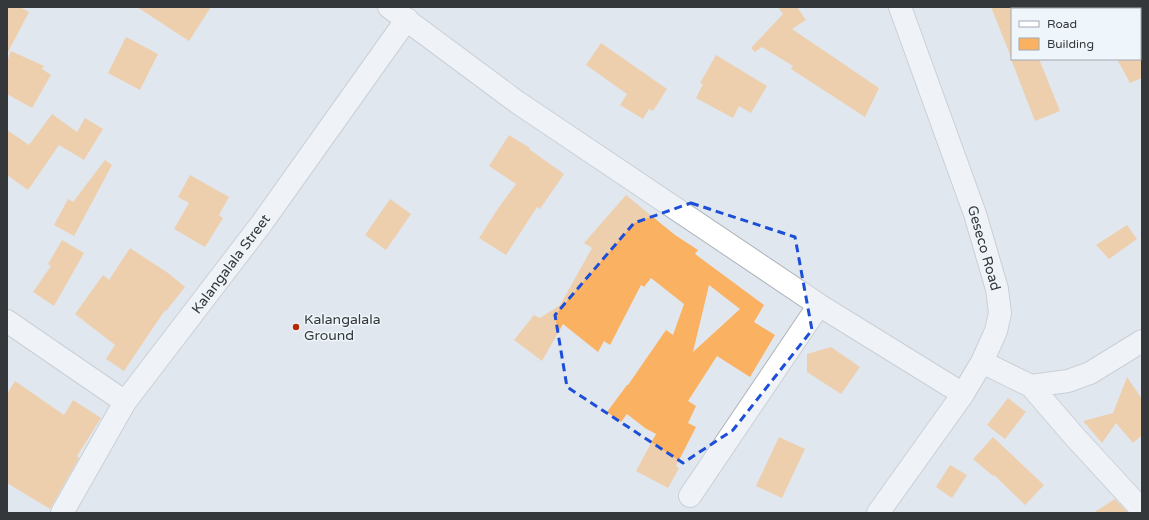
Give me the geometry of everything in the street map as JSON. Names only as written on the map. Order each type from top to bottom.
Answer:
[{"type":"street","name":"Geseco Road","points":[[878,513],[963,394],[982,362],[996,331],[1000,313],[997,289],[975,214],[900,7]]},
{"type":"street","points":[[398,13],[517,102],[819,305],[963,394]]},
{"type":"street","name":"Kalangalala Street","points":[[62,513],[125,402],[262,223],[398,13]]},
{"type":"street","points":[[690,496],[819,305]]},
{"type":"street","points":[[7,321],[125,402]]},
{"type":"street","points":[[1031,386],[1068,381],[1090,373],[1142,341]]},
{"type":"street","points":[[982,362],[1031,386],[1074,436],[1142,510]]},
{"type":"highlighted area","points":[[691,203],[795,237],[812,330],[733,430],[683,463],[567,387],[555,315],[634,223]]},
{"type":"building","points":[[7,7],[20,7],[29,12],[7,54]]},
{"type":"building","points":[[137,7],[211,7],[189,41]]},
{"type":"building","points":[[778,7],[797,7],[806,20],[792,29],[879,88],[865,117],[791,69],[793,66],[762,47],[755,52],[751,48],[783,14]]},
{"type":"building","points":[[991,7],[1012,7],[1011,57]]},
{"type":"building","points":[[126,37],[158,54],[140,90],[108,73]]},
{"type":"building","points":[[601,43],[667,89],[653,111],[649,109],[643,119],[620,105],[627,94],[586,65]]},
{"type":"building","points":[[11,51],[44,66],[42,69],[51,75],[32,108],[7,94],[7,61]]},
{"type":"building","points":[[716,55],[767,86],[751,113],[739,106],[733,118],[696,98],[703,84],[700,83]]},
{"type":"building","points":[[1142,59],[1142,78],[1130,83],[1118,60]]},
{"type":"building","points":[[1011,60],[1039,60],[1060,111],[1035,121]]},
{"type":"building","points":[[52,114],[77,132],[85,118],[103,129],[84,160],[59,145],[28,190],[7,175],[7,130],[29,145]]},
{"type":"building","points":[[509,135],[530,148],[529,149],[564,174],[540,209],[537,207],[506,255],[479,238],[516,184],[489,166]]},
{"type":"building","points":[[105,160],[112,165],[74,236],[54,225],[68,199],[73,202]]},
{"type":"building","points":[[190,175],[229,197],[219,215],[223,218],[205,247],[174,229],[189,203],[178,197]]},
{"type":"building","points":[[626,195],[675,235],[698,250],[695,254],[764,305],[754,322],[775,335],[750,377],[717,356],[688,401],[696,406],[688,423],[696,427],[676,466],[679,468],[668,488],[636,471],[656,434],[645,428],[627,414],[621,422],[607,412],[628,385],[666,330],[673,335],[684,304],[651,278],[644,287],[641,285],[610,345],[604,341],[598,352],[563,324],[542,361],[514,340],[534,315],[540,318],[560,305],[592,248],[584,243]],"holes":[[[709,285],[740,309],[693,352]]]},
{"type":"building","points":[[390,199],[411,214],[386,250],[365,235]]},
{"type":"building","points":[[1127,225],[1137,239],[1109,259],[1096,245]]},
{"type":"building","points":[[62,240],[84,253],[54,306],[33,292],[51,266],[48,264]]},
{"type":"building","points":[[130,248],[168,273],[185,287],[166,311],[165,310],[124,371],[106,359],[115,345],[75,314],[103,275],[109,280]]},
{"type":"building","points":[[831,347],[860,367],[841,394],[807,372],[807,354]]},
{"type":"building","points":[[1127,377],[1142,399],[1142,435],[1133,443],[1116,423],[1102,443],[1083,421],[1113,413]]},
{"type":"building","points":[[15,381],[64,415],[73,400],[101,418],[77,456],[79,458],[50,509],[7,483],[7,394]]},
{"type":"building","points":[[1008,398],[1026,412],[1005,439],[987,425]]},
{"type":"building","points":[[779,437],[805,449],[782,498],[756,486]]},
{"type":"building","points":[[993,437],[1044,485],[1025,505],[994,475],[993,476],[973,459]]},
{"type":"building","points":[[950,465],[967,475],[952,498],[936,487]]},
{"type":"building","points":[[1115,499],[1128,513],[1093,513]]},
{"type":"place","name":"Kalangalala Ground","points":[[296,327]]}]
